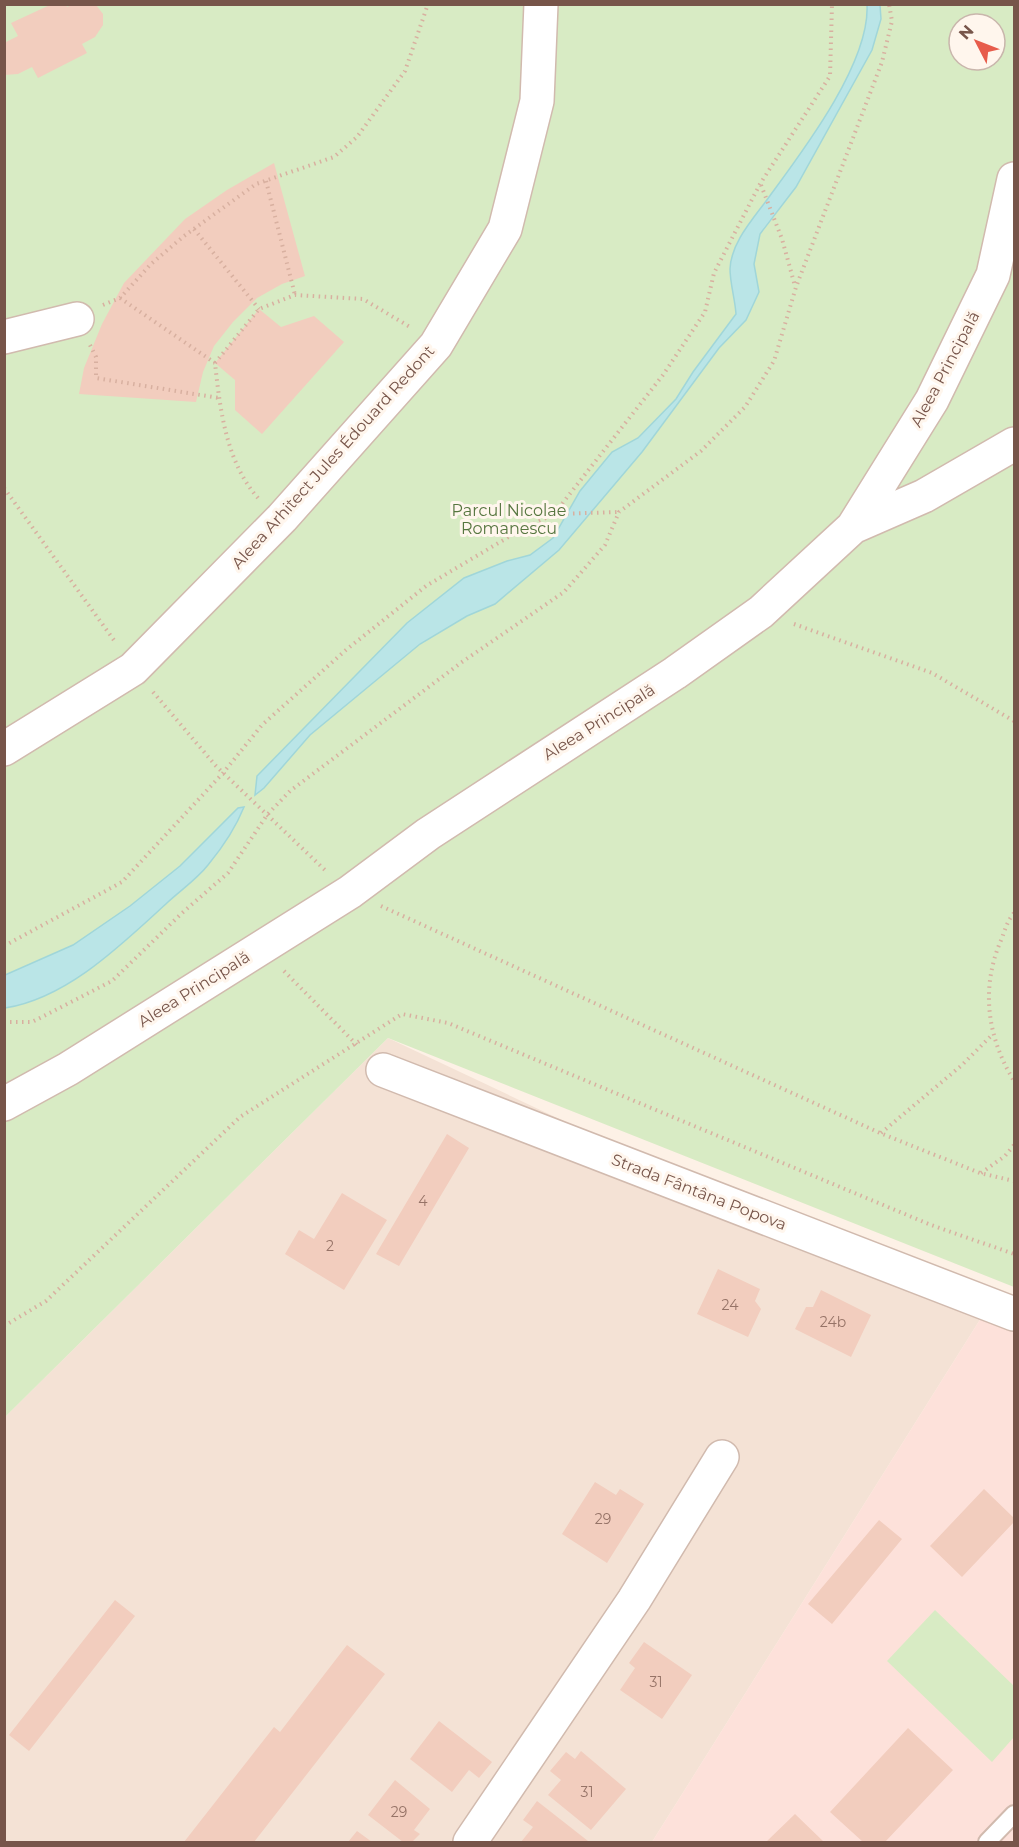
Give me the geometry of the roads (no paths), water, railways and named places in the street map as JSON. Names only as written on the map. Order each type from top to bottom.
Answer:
[{"type":"street","name":"Aleea Arhitect Jules Édouard Redont","points":[[4,749],[134,669],[282,518],[436,345],[505,229],[537,101],[541,4]]},
{"type":"street","name":"Aleea Principală","points":[[4,1104],[68,1069],[350,892],[428,834],[675,673],[761,612],[853,527],[932,400],[993,275],[1014,179]]},
{"type":"street","points":[[4,337],[77,319]]},
{"type":"street","points":[[853,527],[924,496],[1014,444]]},
{"type":"street","name":"Strada Fântâna Popova","points":[[383,1070],[1014,1314]]},
{"type":"street","points":[[470,1842],[634,1600],[722,1457]]},
{"type":"lane","points":[[987,1842],[1014,1814]]},
{"type":"water","points":[[867,5],[880,5],[881,19],[872,50],[796,187],[760,234],[754,264],[759,292],[746,320],[719,348],[642,452],[559,550],[495,604],[467,616],[420,644],[310,735],[264,788],[255,795],[257,776],[407,623],[464,578],[507,561],[530,555],[553,538],[580,491],[612,452],[638,438],[676,399],[736,314],[730,269],[734,249],[750,222],[832,106],[858,53],[865,28]]},
{"type":"water","points":[[244,807],[228,837],[204,870],[113,951],[93,967],[51,993],[5,1008],[5,975],[73,945],[130,906],[180,866],[238,808]]},
{"type":"park label","name":"Parcul Nicolae Romanescu","points":[[509,519]]}]
